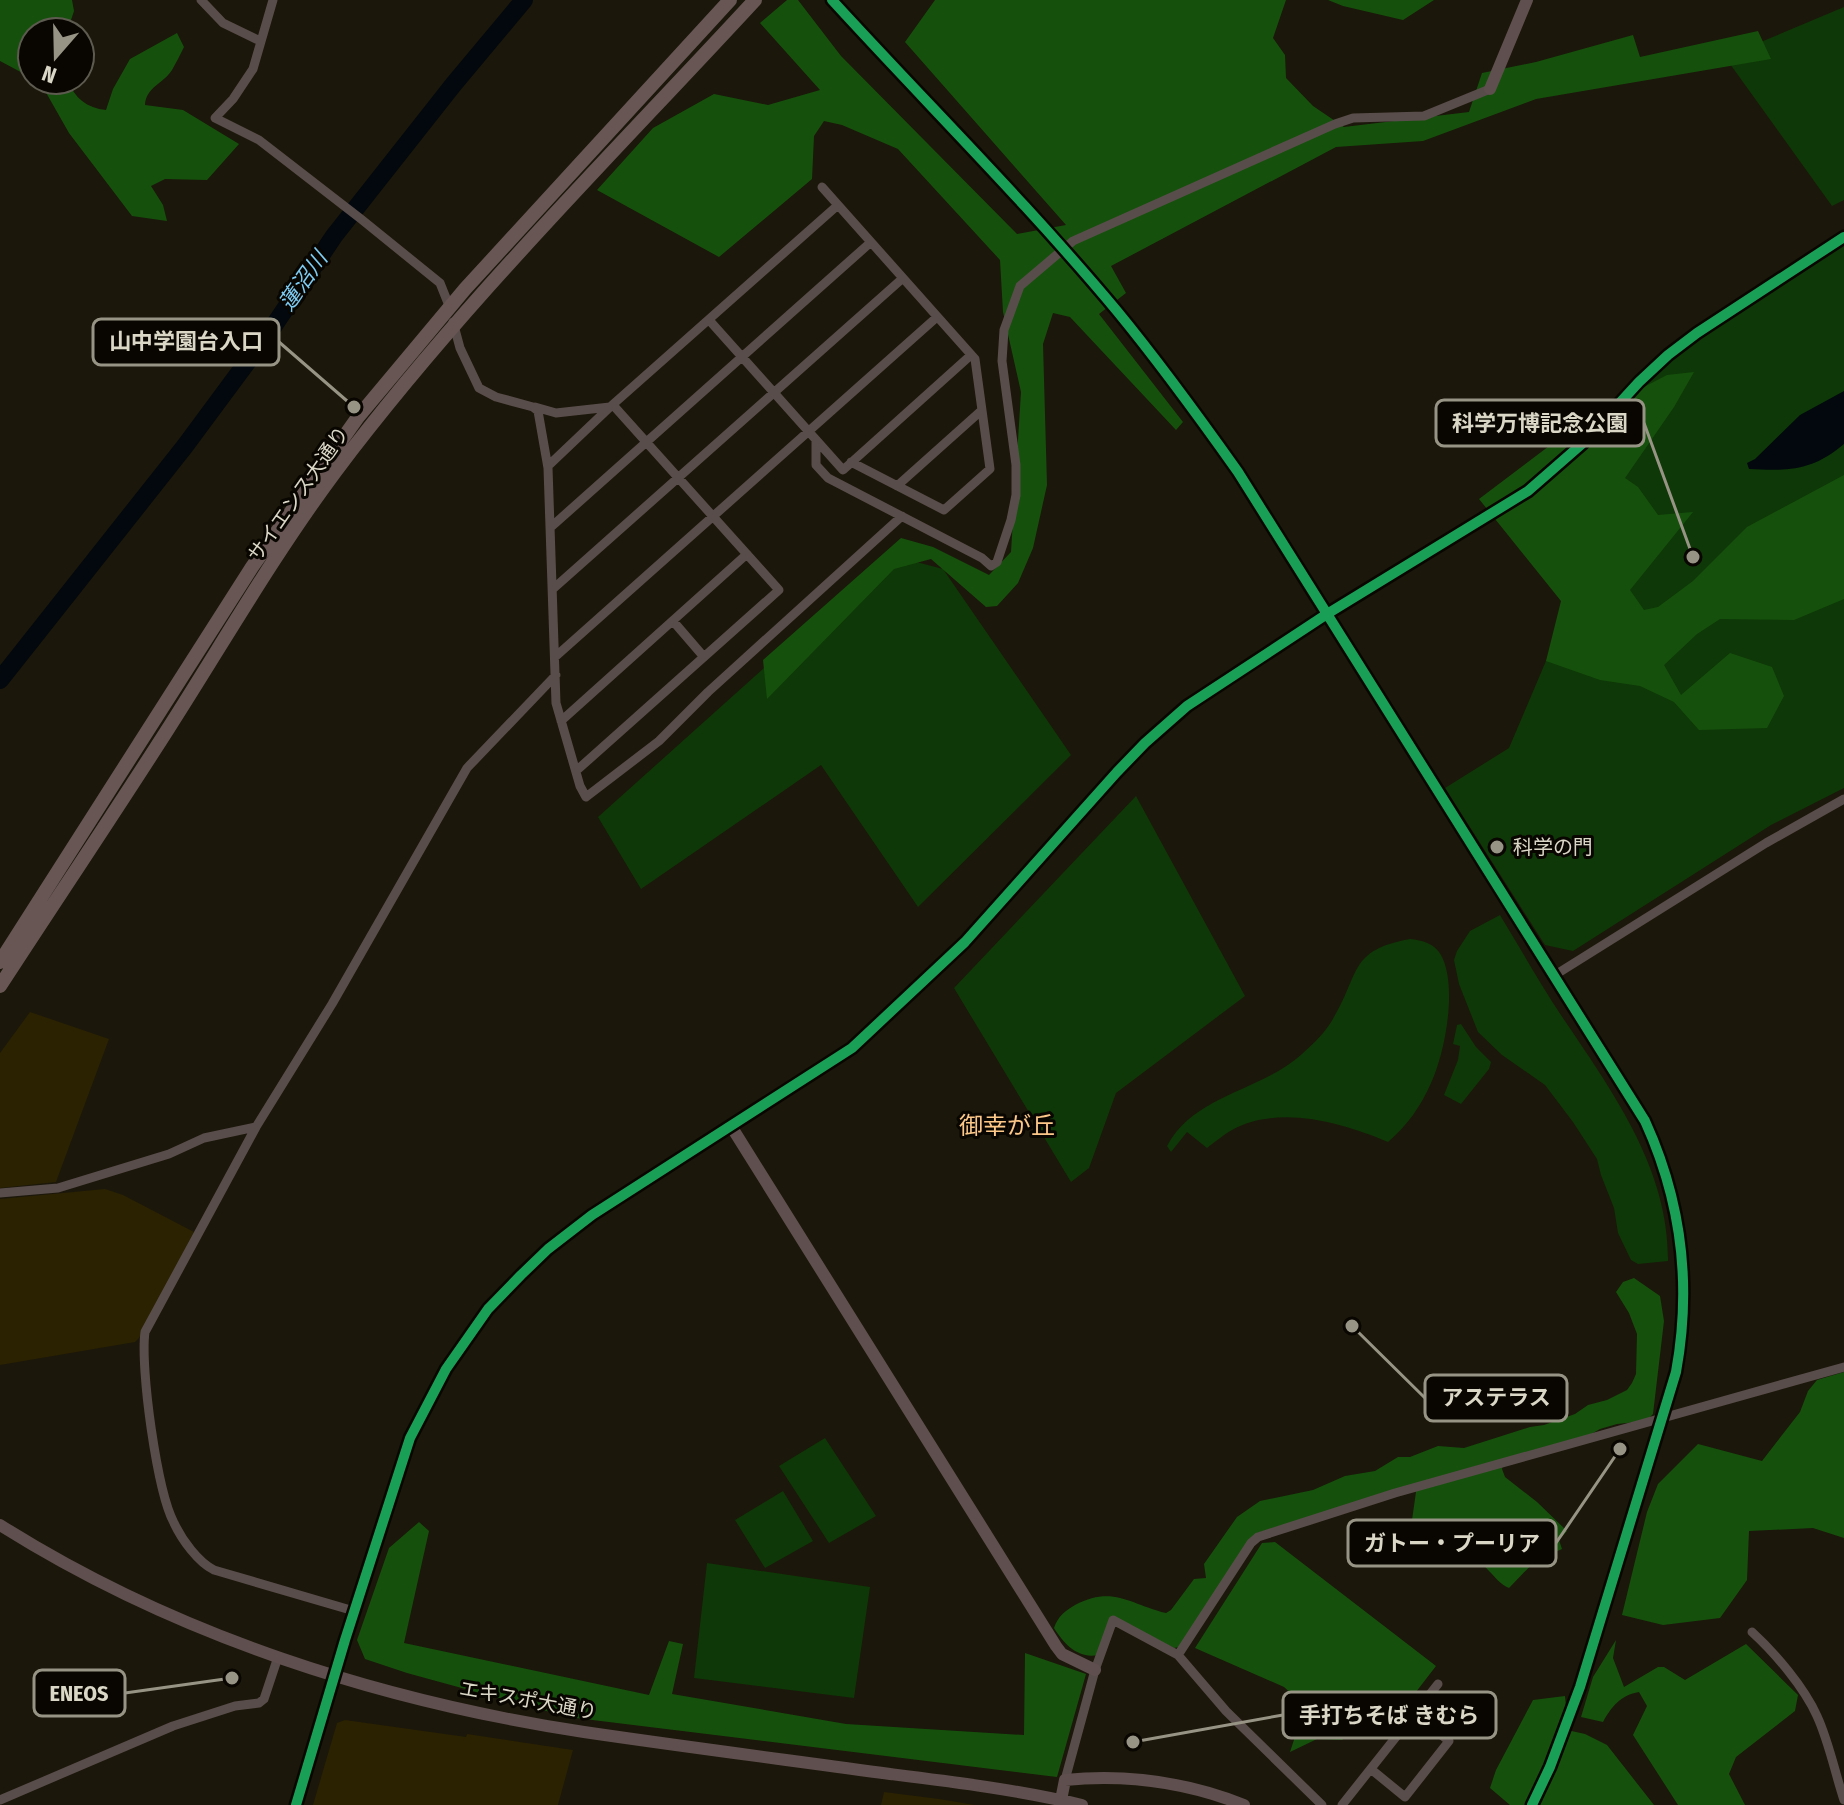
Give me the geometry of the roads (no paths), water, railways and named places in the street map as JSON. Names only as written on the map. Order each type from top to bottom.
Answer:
[{"type":"main road","name":"サイエンス大通り","points":[[0,962],[252,567],[358,417],[449,307],[730,0]]},
{"type":"main road","name":"サイエンス大通り","points":[[0,986],[278,554],[333,474],[454,324],[662,96],[755,0]]},
{"type":"street","points":[[201,0],[223,23],[260,41]]},
{"type":"street","points":[[273,0],[253,69],[233,99],[215,118],[259,140],[440,283],[460,348],[479,388],[496,397],[556,413],[612,406]]},
{"type":"street","points":[[832,0],[1063,249],[1118,312],[1203,422],[1238,472],[1555,975],[1645,1121],[1664,1167],[1675,1207],[1685,1282],[1684,1318],[1676,1372],[1580,1687],[1532,1805]]},
{"type":"street","points":[[816,440],[816,461],[822,473],[982,558],[991,566],[997,562],[1016,495],[1016,465],[1002,361],[1004,330],[1020,286],[1073,241],[1335,124],[1353,118],[1424,116],[1490,89],[1527,0]]},
{"type":"street","points":[[822,187],[975,359],[990,469],[944,510],[851,462]]},
{"type":"street","points":[[548,466],[838,205]]},
{"type":"street","points":[[296,1805],[410,1438],[446,1369],[488,1309],[548,1249],[592,1215],[852,1048],[965,942],[1126,763],[1187,706],[1327,614],[1528,491],[1583,443],[1668,355],[1844,237]]},
{"type":"street","points":[[551,527],[871,242]]},
{"type":"street","points":[[554,588],[903,278]]},
{"type":"street","points":[[555,657],[937,317]]},
{"type":"street","points":[[709,320],[843,470],[971,355]]},
{"type":"street","points":[[576,771],[779,590],[612,406]]},
{"type":"street","points":[[533,407],[538,411],[548,466],[556,703],[586,797],[659,741],[708,692],[902,516]]},
{"type":"street","points":[[897,486],[982,410]]},
{"type":"street","points":[[561,721],[747,554]]},
{"type":"street","points":[[673,621],[704,657]]},
{"type":"street","points":[[354,1611],[208,1567],[182,1537],[172,1521],[159,1471],[142,1353],[145,1332],[256,1127],[332,1004],[467,768],[556,675]]},
{"type":"street","points":[[1555,975],[1766,843],[1844,799]]},
{"type":"street","points":[[731,1126],[1056,1646],[1062,1654],[1095,1670]]},
{"type":"street","points":[[0,1193],[58,1188],[169,1154],[204,1138],[256,1127]]},
{"type":"street","points":[[1178,1655],[1251,1543],[1258,1537],[1395,1493],[1844,1367]]},
{"type":"street","name":"エキスポ大通り","points":[[0,1525],[97,1579],[278,1657],[453,1708],[508,1719],[1082,1805]]},
{"type":"street","points":[[1061,1800],[1095,1670],[1113,1620],[1178,1655],[1226,1711],[1322,1805]]},
{"type":"street","points":[[1752,1632],[1790,1674],[1817,1715],[1844,1800]]},
{"type":"street","points":[[0,1800],[173,1726],[235,1706],[259,1703],[264,1699],[278,1657]]},
{"type":"street","points":[[1342,1805],[1438,1684]]},
{"type":"street","points":[[1372,1770],[1405,1797],[1449,1741],[1416,1715]]},
{"type":"street","points":[[1065,1780],[1097,1777],[1158,1781],[1244,1805]]},
{"type":"waterway","name":"蓮沼川","points":[[0,680],[185,446],[271,330],[334,236],[524,0]]},
{"type":"place","name":"山中学園台入口","points":[[354,407]]},
{"type":"place","name":"科学万博記念公園","points":[[1693,557]]},
{"type":"place","name":"科学の門","points":[[1497,847]]},
{"type":"place","name":"アステラス","points":[[1352,1326]]},
{"type":"place","name":"ガトー・プーリア","points":[[1620,1449]]},
{"type":"place","name":"ENEOS","points":[[232,1678]]},
{"type":"place","name":"手打ちそば きむら","points":[[1133,1742]]},
{"type":"district","name":"御幸が丘","points":[[1007,1126]]}]
